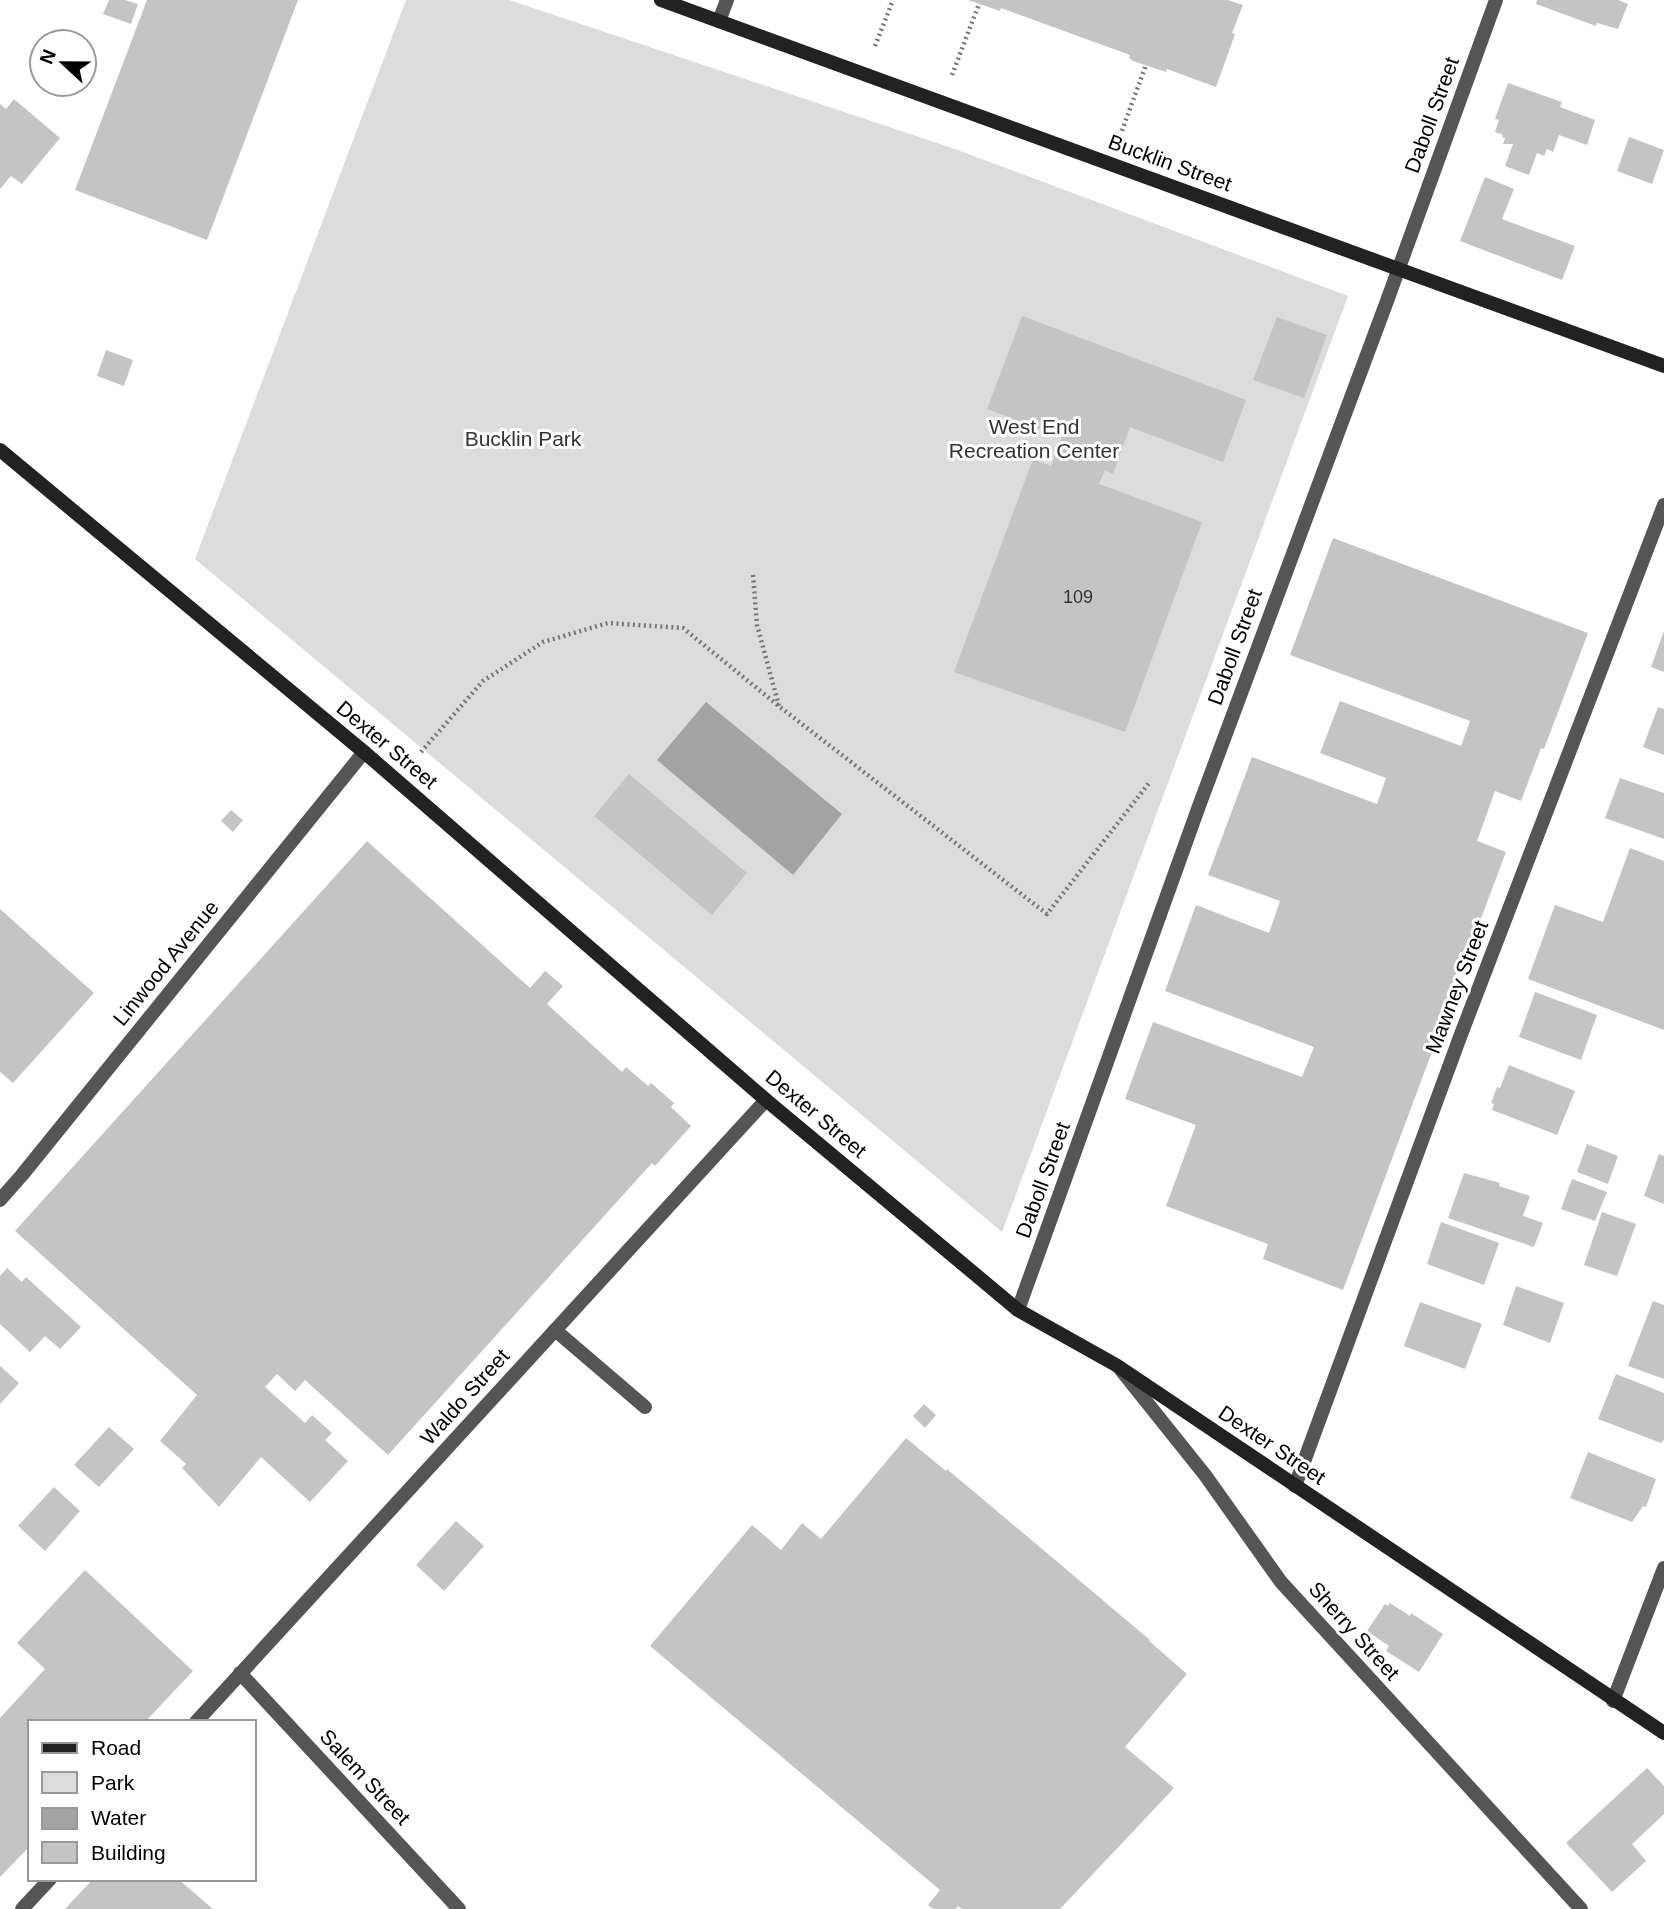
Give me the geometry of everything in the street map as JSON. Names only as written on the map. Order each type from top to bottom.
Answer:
[{"type":"street","name":"Bucklin Street","points":[[661,0],[1664,366]]},
{"type":"street","points":[[719,21],[727,0]]},
{"type":"street","name":"Daboll Street","points":[[1018,1310],[1203,794],[1399,269],[1496,0]]},
{"type":"street","name":"Dexter Street","points":[[0,450],[364,752],[766,1100],[1018,1310],[1116,1365],[1664,1733]]},
{"type":"street","name":"Mawney Street","points":[[1295,1486],[1460,1037],[1664,505]]},
{"type":"street","name":"Linwood Avenue","points":[[0,1200],[364,752]]},
{"type":"street","name":"Waldo Street","points":[[198,1720],[766,1100]]},
{"type":"street","points":[[555,1330],[645,1406]]},
{"type":"street","name":"Sherry Street","points":[[1116,1365],[1205,1475],[1281,1582],[1581,1909]]},
{"type":"street","points":[[1613,1701],[1664,1568]]},
{"type":"street","name":"Salem Street","points":[[240,1673],[459,1909]]},
{"type":"street","points":[[22,1909],[48,1881]]},
{"type":"path","points":[[875,46],[893,0]]},
{"type":"path","points":[[952,75],[979,4]]},
{"type":"path","points":[[1120,136],[1146,65]]},
{"type":"path","points":[[753,575],[757,625],[780,707]]},
{"type":"path","points":[[421,752],[483,681],[543,642],[608,623],[683,628],[780,707],[1047,914],[1149,783]]},
{"type":"green space","name":"Bucklin Park","points":[[406,0],[509,0],[955,149],[1348,296],[1002,1232],[195,559]]},
{"type":"water","points":[[706,702],[842,814],[793,875],[657,760]]},
{"type":"building","points":[[109,0],[125,0],[138,4],[131,24],[103,14]]},
{"type":"building","points":[[147,0],[298,0],[207,240],[75,190]]},
{"type":"building","points":[[968,0],[1228,0],[1243,5],[1216,87],[1167,69],[1166,72],[1133,61],[1129,58],[1130,55],[1001,8],[1000,11]]},
{"type":"building","points":[[1537,0],[1618,0],[1628,4],[1618,29],[1597,23],[1596,26],[1536,4]]},
{"type":"building","points":[[1508,83],[1562,102],[1560,107],[1595,120],[1587,145],[1559,135],[1553,152],[1547,149],[1544,156],[1537,153],[1529,175],[1505,166],[1513,144],[1503,144],[1503,135],[1495,132],[1499,120],[1495,119]]},
{"type":"building","points":[[14,99],[60,138],[22,184],[11,176],[0,189],[0,104],[6,109]]},
{"type":"building","points":[[1629,137],[1664,150],[1652,184],[1617,171]]},
{"type":"building","points":[[1485,177],[1514,189],[1502,219],[1575,246],[1562,280],[1460,241]]},
{"type":"building","points":[[1022,316],[1246,400],[1223,462],[1130,427],[1113,474],[1105,470],[1099,484],[1202,522],[1125,732],[954,672],[1033,459],[1051,466],[1062,437],[987,409]]},
{"type":"building","points":[[1277,317],[1327,335],[1304,398],[1253,380]]},
{"type":"building","points":[[106,350],[133,360],[124,386],[97,376]]},
{"type":"building","points":[[1333,538],[1588,633],[1544,749],[1541,748],[1521,801],[1495,791],[1477,841],[1506,852],[1462,969],[1458,968],[1447,999],[1451,1001],[1343,1290],[1263,1259],[1268,1244],[1166,1206],[1196,1125],[1125,1099],[1153,1022],[1302,1077],[1314,1047],[1165,991],[1196,905],[1269,933],[1280,901],[1208,875],[1252,757],[1377,804],[1386,778],[1320,753],[1340,701],[1461,746],[1470,721],[1290,655]]},
{"type":"building","points":[[1664,631],[1664,672],[1651,667]]},
{"type":"building","points":[[1658,707],[1664,709],[1664,755],[1643,747]]},
{"type":"building","points":[[629,774],[747,873],[712,915],[594,816]]},
{"type":"building","points":[[1620,778],[1664,793],[1664,839],[1605,818]]},
{"type":"building","points":[[231,810],[243,820],[233,832],[221,821]]},
{"type":"building","points":[[367,841],[530,988],[545,971],[563,986],[547,1004],[622,1072],[626,1067],[648,1086],[651,1083],[674,1103],[671,1107],[691,1126],[655,1166],[652,1163],[388,1455],[305,1380],[295,1391],[277,1374],[265,1387],[305,1423],[312,1415],[332,1433],[325,1440],[348,1461],[310,1502],[261,1457],[219,1507],[182,1468],[186,1464],[160,1441],[197,1395],[15,1231]]},
{"type":"building","points":[[1630,848],[1664,861],[1664,1030],[1528,979],[1555,905],[1603,922]]},
{"type":"building","points":[[0,909],[94,993],[13,1083],[0,1072]]},
{"type":"building","points":[[1535,992],[1597,1015],[1581,1060],[1519,1037]]},
{"type":"building","points":[[1509,1065],[1575,1091],[1557,1135],[1492,1110],[1494,1104],[1491,1103],[1497,1087],[1500,1088]]},
{"type":"building","points":[[1587,1144],[1618,1156],[1608,1184],[1577,1172]]},
{"type":"building","points":[[1659,1154],[1664,1156],[1664,1204],[1644,1196]]},
{"type":"building","points":[[1464,1173],[1500,1183],[1499,1186],[1530,1196],[1523,1216],[1543,1223],[1534,1247],[1448,1218]]},
{"type":"building","points":[[1572,1179],[1607,1192],[1595,1221],[1561,1209]]},
{"type":"building","points":[[1602,1212],[1636,1224],[1617,1276],[1584,1265]]},
{"type":"building","points":[[1441,1222],[1499,1243],[1484,1285],[1427,1264]]},
{"type":"building","points":[[7,1268],[22,1282],[26,1277],[81,1327],[60,1349],[45,1336],[30,1352],[0,1324],[0,1276]]},
{"type":"building","points":[[1516,1286],[1564,1303],[1550,1343],[1503,1325]]},
{"type":"building","points":[[1653,1301],[1664,1305],[1664,1379],[1628,1366]]},
{"type":"building","points":[[1420,1302],[1482,1324],[1465,1369],[1404,1346]]},
{"type":"building","points":[[0,1366],[19,1383],[0,1404]]},
{"type":"building","points":[[1616,1374],[1664,1393],[1664,1440],[1661,1443],[1598,1419]]},
{"type":"building","points":[[924,1404],[936,1415],[925,1428],[913,1416]]},
{"type":"building","points":[[109,1427],[134,1449],[99,1487],[74,1465]]},
{"type":"building","points":[[906,1438],[946,1471],[947,1469],[1187,1674],[1125,1747],[1174,1788],[1060,1909],[962,1909],[958,1906],[956,1909],[933,1909],[928,1905],[940,1890],[650,1646],[752,1525],[781,1550],[802,1523],[821,1539]]},
{"type":"building","points":[[1588,1452],[1656,1479],[1646,1507],[1643,1506],[1632,1522],[1570,1498]]},
{"type":"building","points":[[54,1487],[80,1511],[45,1551],[18,1526]]},
{"type":"building","points":[[456,1521],[484,1546],[444,1591],[416,1565]]},
{"type":"building","points":[[85,1570],[193,1671],[147,1720],[28,1720],[28,1848],[0,1877],[0,1718],[45,1669],[17,1643]]},
{"type":"building","points":[[1390,1603],[1443,1634],[1419,1672],[1386,1651],[1389,1646],[1367,1631],[1385,1604],[1388,1606]]},
{"type":"building","points":[[1647,1768],[1664,1786],[1664,1814],[1632,1844],[1646,1861],[1612,1892],[1566,1843]]},
{"type":"building","points":[[91,1881],[180,1881],[213,1909],[65,1909]]},
{"type":"park label","name":"West End Recreation Center","points":[[1034,439]]}]
